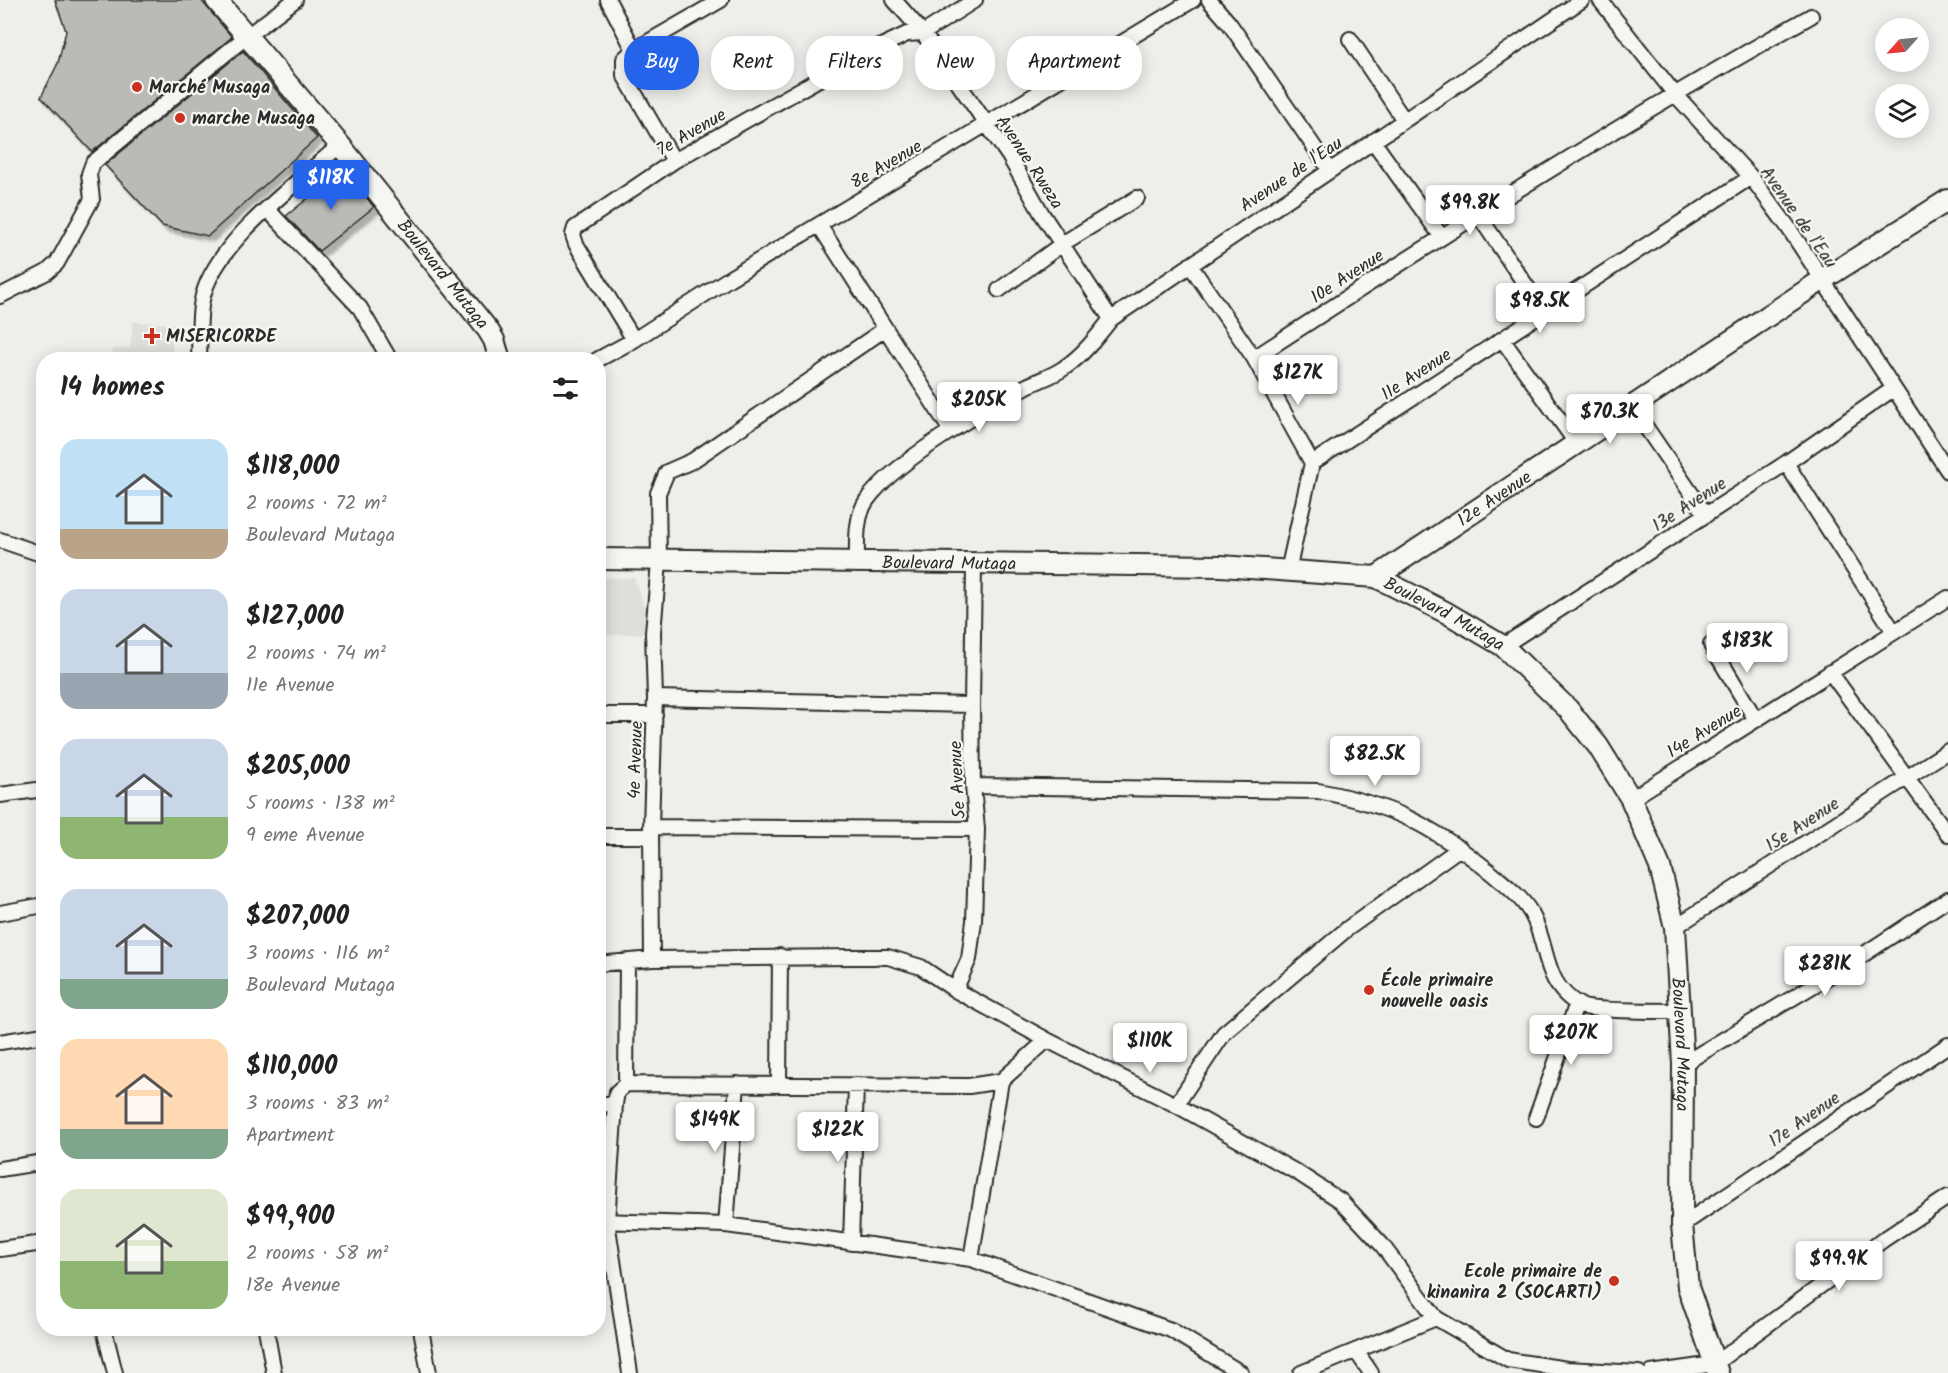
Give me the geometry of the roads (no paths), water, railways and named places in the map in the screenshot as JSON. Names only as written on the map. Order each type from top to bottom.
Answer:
[{"type":"street","name":"Boulevard Mutaga","points":[[216,0],[340,145],[488,330],[498,352]]},
{"type":"street","points":[[0,296],[47,272],[57,263],[92,199],[89,174],[93,163],[247,36],[295,0]]},
{"type":"street","points":[[608,0],[627,36]]},
{"type":"street","points":[[658,36],[721,0]]},
{"type":"street","name":"Avenue Rweza","points":[[894,0],[923,33],[1009,156],[1111,319]]},
{"type":"street","name":"7e Avenue","points":[[634,340],[573,235],[575,228],[585,219],[675,161],[856,58],[907,34],[923,33],[975,0]]},
{"type":"street","name":"8e Avenue","points":[[606,355],[1193,0]]},
{"type":"street","points":[[1209,0],[1229,23],[1330,170]]},
{"type":"street","name":"Avenue de l'Eau","points":[[857,563],[858,528],[866,501],[900,468],[951,431],[1027,387],[1064,369],[1092,344],[1111,319],[1582,0]]},
{"type":"street","name":"Avenue de l'Eau","points":[[1600,0],[1674,93],[1750,177],[1788,227],[1948,471]]},
{"type":"street","name":"10e Avenue","points":[[1254,358],[1477,213],[1674,93],[1811,16]]},
{"type":"street","points":[[1350,39],[1404,120]]},
{"type":"street","points":[[633,90],[675,161]]},
{"type":"street","points":[[1373,141],[1441,236]]},
{"type":"street","points":[[199,352],[202,300],[214,270],[235,240],[340,145]]},
{"type":"street","name":"11e Avenue","points":[[1312,464],[1750,177]]},
{"type":"street","points":[[999,290],[1062,244],[1137,198]]},
{"type":"street","name":"12e Avenue","points":[[1376,577],[1822,280],[1948,200]]},
{"type":"street","points":[[268,210],[360,308],[385,352]]},
{"type":"street","points":[[1477,213],[1544,312]]},
{"type":"street","points":[[819,225],[951,431]]},
{"type":"street","points":[[1190,265],[1254,358],[1312,464],[1288,571]]},
{"type":"street","name":"4e Avenue","points":[[652,959],[651,832],[655,715],[653,633],[659,562],[657,493],[667,472],[692,460],[885,329]]},
{"type":"street","points":[[1502,339],[1577,444]]},
{"type":"street","name":"13e Avenue","points":[[1503,646],[1786,463],[1893,389]]},
{"type":"street","points":[[1632,407],[1706,515]]},
{"type":"street","points":[[1786,463],[1894,632]]},
{"type":"street","points":[[0,540],[22,550],[36,553]]},
{"type":"street","name":"Boulevard Mutaga","points":[[606,559],[659,562],[1221,566],[1376,577],[1448,613],[1503,646],[1568,709],[1598,746],[1631,799],[1660,867],[1675,927],[1681,1011],[1683,1225],[1688,1287],[1716,1368]]},
{"type":"street","name":"5e Avenue","points":[[955,990],[969,959],[972,940],[977,829],[973,786],[972,705],[974,564]]},
{"type":"street","name":"14e Avenue","points":[[1631,799],[1948,597]]},
{"type":"street","points":[[1711,645],[1756,720]]},
{"type":"street","points":[[1830,672],[1948,834]]},
{"type":"street","points":[[655,698],[972,705]]},
{"type":"street","points":[[606,715],[655,715]]},
{"type":"street","name":"15e Avenue","points":[[1675,927],[1948,751]]},
{"type":"street","points":[[973,786],[1318,791],[1367,800],[1408,816],[1460,848],[1514,892],[1531,912],[1542,941],[1547,968],[1560,991],[1577,1003],[1583,1007],[1681,1011]]},
{"type":"street","points":[[0,795],[36,790]]},
{"type":"street","points":[[606,835],[651,832],[977,829]]},
{"type":"street","points":[[1176,1105],[1224,1033],[1347,929],[1460,848]]},
{"type":"street","points":[[1683,1064],[1849,964],[1948,899]]},
{"type":"street","points":[[0,913],[36,906]]},
{"type":"street","points":[[779,1084],[780,956]]},
{"type":"street","points":[[606,963],[652,959],[780,956],[888,957],[921,967],[955,990],[1047,1040],[1176,1105],[1298,1173],[1341,1202],[1382,1245],[1436,1318],[1508,1360],[1567,1369],[1639,1373]]},
{"type":"street","points":[[626,1084],[627,961]]},
{"type":"street","points":[[1536,1118],[1577,1003]]},
{"type":"street","points":[[0,1042],[36,1036]]},
{"type":"street","points":[[606,1192],[617,1092],[626,1084],[969,1086],[1001,1081],[1047,1040]]},
{"type":"street","name":"17e Avenue","points":[[1683,1225],[1948,1045]]},
{"type":"street","points":[[971,1259],[1001,1081]]},
{"type":"street","points":[[726,1225],[736,1084]]},
{"type":"street","points":[[851,1243],[856,1085]]},
{"type":"street","points":[[606,1104],[615,1104]]},
{"type":"street","points":[[0,1169],[36,1163]]},
{"type":"street","points":[[1651,1373],[1716,1368],[1883,1240],[1947,1201]]},
{"type":"street","points":[[606,1221],[726,1225],[971,1259],[1171,1330],[1241,1373]]},
{"type":"street","points":[[606,1238],[630,1373]]},
{"type":"street","points":[[0,1249],[36,1244]]},
{"type":"street","points":[[1301,1373],[1436,1318]]},
{"type":"street","points":[[106,1336],[114,1373]]},
{"type":"street","points":[[267,1336],[274,1373]]},
{"type":"street","points":[[422,1336],[429,1373]]},
{"type":"street","points":[[1356,1351],[1371,1373]]},
{"type":"place","name":"Marché Musaga","points":[[137,87]]},
{"type":"place","name":"marche Musaga","points":[[180,118]]},
{"type":"place","name":"MISERICORDE","points":[[152,336]]},
{"type":"place","name":"École primaire nouvelle oasis","points":[[1369,990]]},
{"type":"place","name":"Ecole primaire de kinanira 2 (SOCARTI)","points":[[1614,1281]]}]
